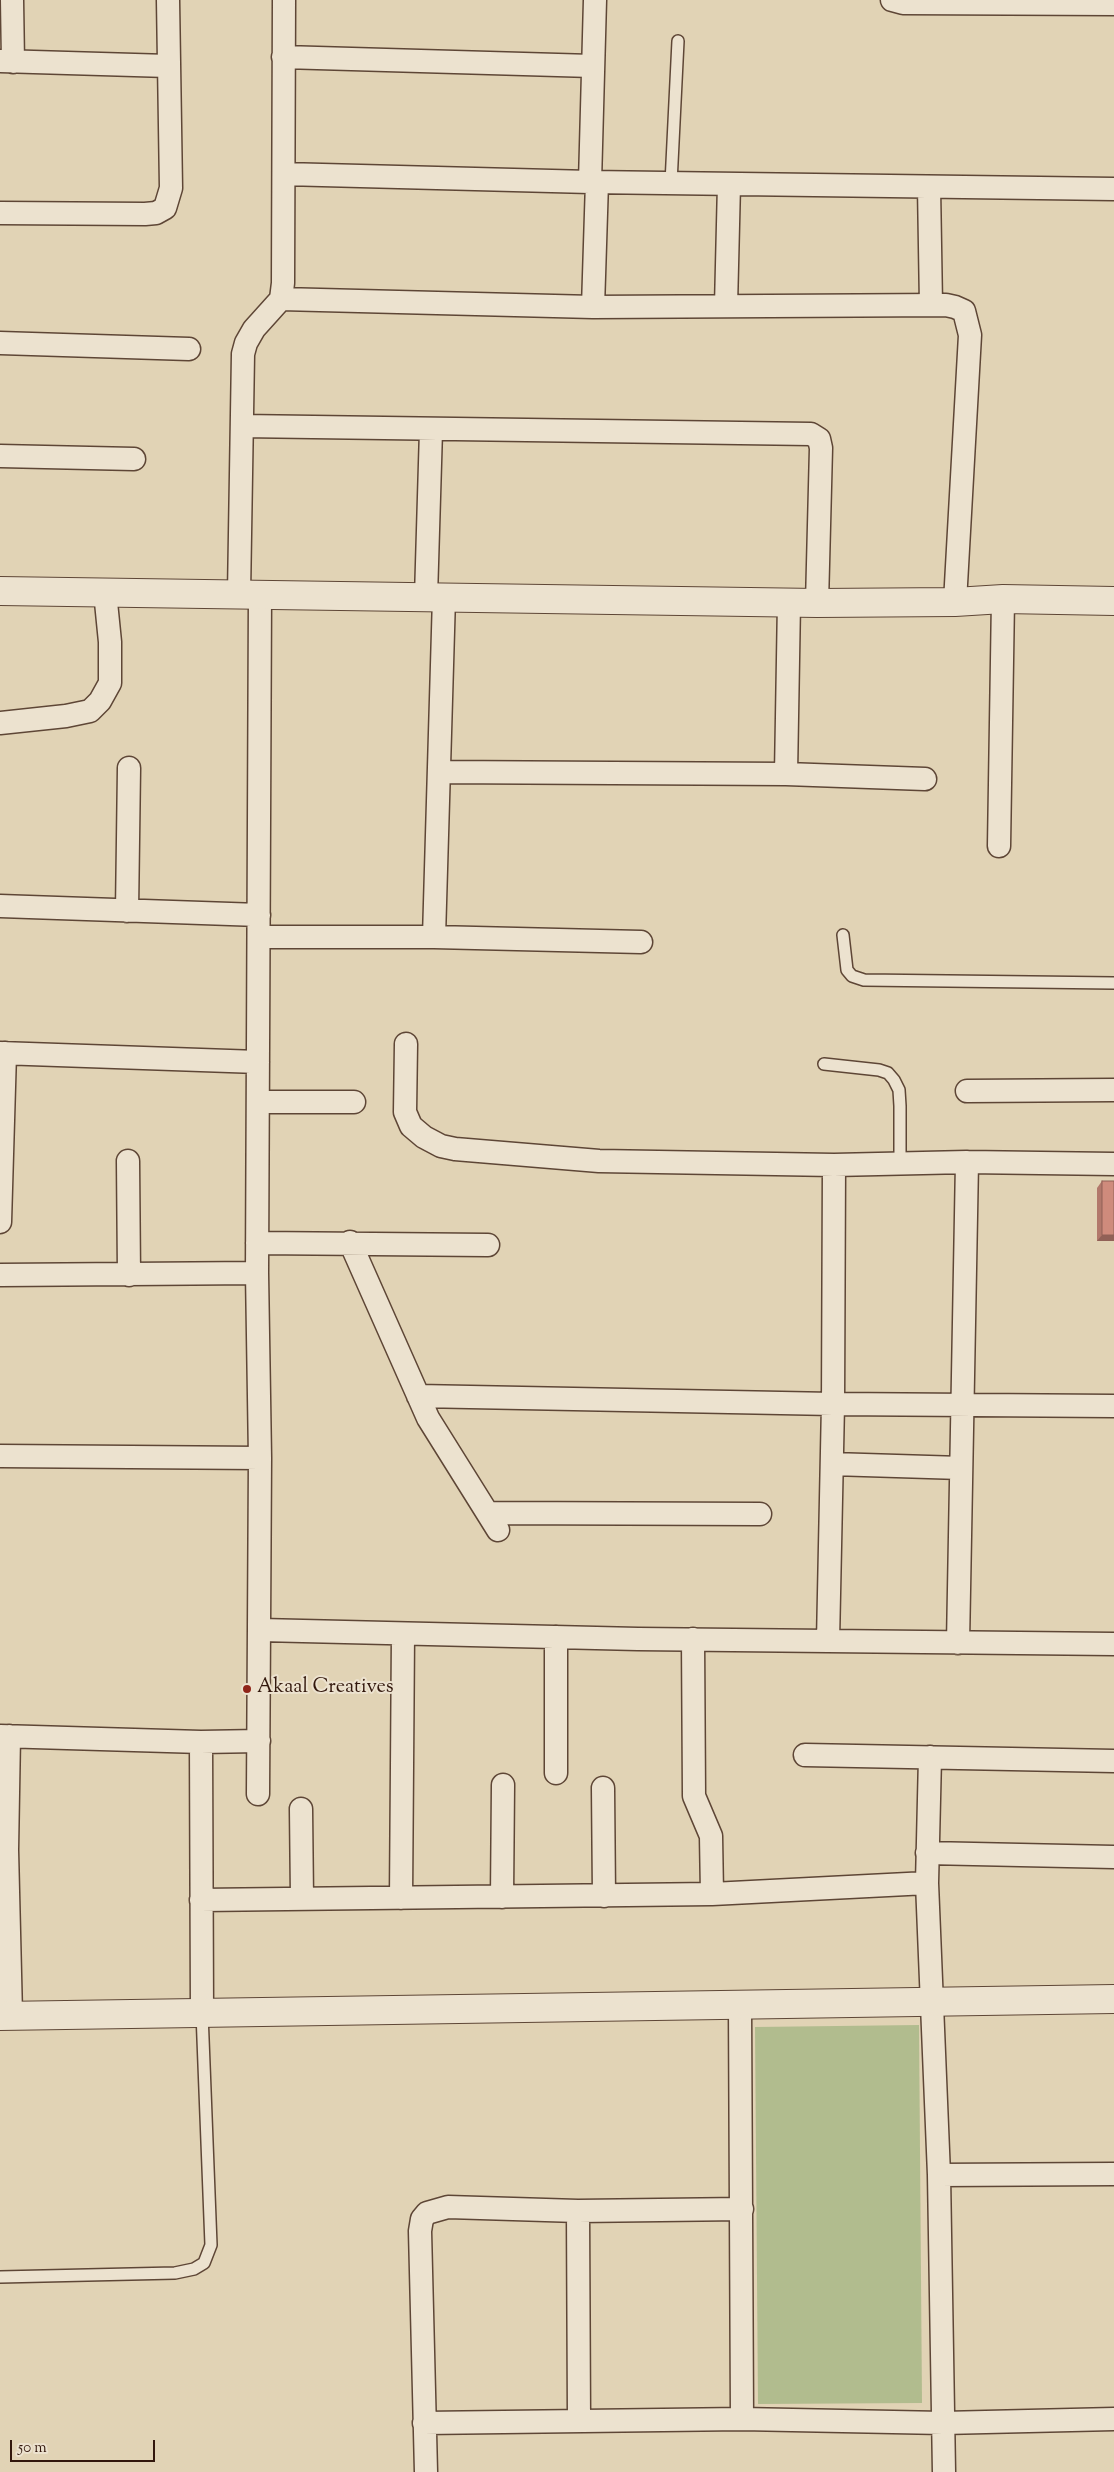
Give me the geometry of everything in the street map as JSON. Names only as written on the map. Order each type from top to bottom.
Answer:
[{"type":"street","points":[[12,0],[7,61],[168,66]]},
{"type":"street","points":[[0,213],[145,214],[156,213],[165,208],[171,188],[168,0]]},
{"type":"street","points":[[258,1794],[261,1630],[257,1273],[259,926],[250,594],[242,426],[243,354],[246,343],[254,329],[281,299],[283,283],[284,0]]},
{"type":"street","points":[[593,307],[594,182],[592,66],[595,0]]},
{"type":"street","points":[[892,0],[903,3],[1114,4]]},
{"type":"street","points":[[283,57],[592,66]]},
{"type":"street","points":[[284,174],[594,182],[1114,189]]},
{"type":"street","points":[[726,306],[729,184]]},
{"type":"street","points":[[929,187],[931,305]]},
{"type":"street","points":[[281,299],[593,307],[931,305],[954,307],[964,312],[970,335],[956,602]]},
{"type":"street","points":[[0,343],[189,349]]},
{"type":"street","points":[[242,426],[811,434],[819,438],[821,448],[817,603]]},
{"type":"street","points":[[431,430],[440,772],[434,937]]},
{"type":"street","points":[[0,456],[134,458]]},
{"type":"street","points":[[0,591],[817,603],[956,602],[1003,599],[1114,601]]},
{"type":"street","points":[[0,723],[90,711],[100,701],[110,683],[110,642],[105,592]]},
{"type":"street","points":[[999,846],[1003,599]]},
{"type":"street","points":[[786,774],[789,602]]},
{"type":"street","points":[[127,910],[129,768]]},
{"type":"street","points":[[440,772],[786,774],[925,779]]},
{"type":"street","points":[[0,906],[127,910],[259,926],[434,937],[641,942]]},
{"type":"street","points":[[406,1044],[405,1112],[411,1126],[424,1137],[441,1146],[455,1149],[599,1161],[834,1164],[966,1162],[1114,1164]]},
{"type":"street","points":[[0,1222],[3,1053],[258,1062]]},
{"type":"street","points":[[967,1091],[1114,1090]]},
{"type":"street","points":[[258,1102],[354,1102]]},
{"type":"street","points":[[128,1161],[129,1275]]},
{"type":"street","points":[[958,1643],[966,1162]]},
{"type":"street","points":[[828,1641],[834,1404],[834,1164]]},
{"type":"street","points":[[257,1243],[350,1242],[488,1245]]},
{"type":"street","points":[[350,1242],[428,1418],[494,1522],[760,1514]]},
{"type":"street","points":[[0,1275],[257,1273]]},
{"type":"street","points":[[418,1396],[834,1404],[1114,1406]]},
{"type":"street","points":[[0,1456],[260,1458]]},
{"type":"street","points":[[832,1464],[961,1468]]},
{"type":"street","points":[[261,1630],[556,1637],[1114,1644]]},
{"type":"street","points":[[401,1898],[403,1634]]},
{"type":"street","points":[[556,1637],[556,1773]]},
{"type":"street","points":[[694,1639],[694,1796],[712,1836],[712,1894]]},
{"type":"street","points":[[259,1741],[201,1742],[4,1736],[5,2015],[1114,1999]]},
{"type":"street","points":[[201,1742],[202,2013]]},
{"type":"street","points":[[805,1755],[1114,1760]]},
{"type":"street","points":[[930,1757],[927,1883],[939,2175],[944,2472]]},
{"type":"street","points":[[502,1897],[503,1785]]},
{"type":"street","points":[[603,1788],[604,1896]]},
{"type":"street","points":[[301,1808],[302,1899]]},
{"type":"street","points":[[927,1853],[1114,1857]]},
{"type":"street","points":[[202,1900],[712,1894],[927,1883]]},
{"type":"street","points":[[740,2005],[742,2419]]},
{"type":"street","points":[[939,2175],[1114,2174]]},
{"type":"street","points":[[426,2472],[420,2230],[422,2219],[427,2212],[448,2206],[578,2211],[742,2209]]},
{"type":"street","points":[[578,2211],[579,2421]]},
{"type":"street","points":[[424,2423],[742,2419],[943,2423],[1114,2419]]},
{"type":"lane","points":[[672,183],[678,41]]},
{"type":"lane","points":[[843,935],[847,970],[852,976],[864,980],[1114,983]]},
{"type":"lane","points":[[824,1064],[879,1070],[888,1073],[894,1080],[898,1090],[900,1106],[900,1163]]},
{"type":"lane","points":[[0,2277],[175,2272],[194,2269],[204,2263],[210,2245],[202,2013]]},
{"type":"green space","points":[[919,2025],[922,2403],[758,2404],[755,2027]]},
{"type":"building","points":[[1102,1181],[1114,1181],[1114,1235],[1102,1235]]},
{"type":"place","name":"Akaal Creatives","points":[[247,1689]]}]
